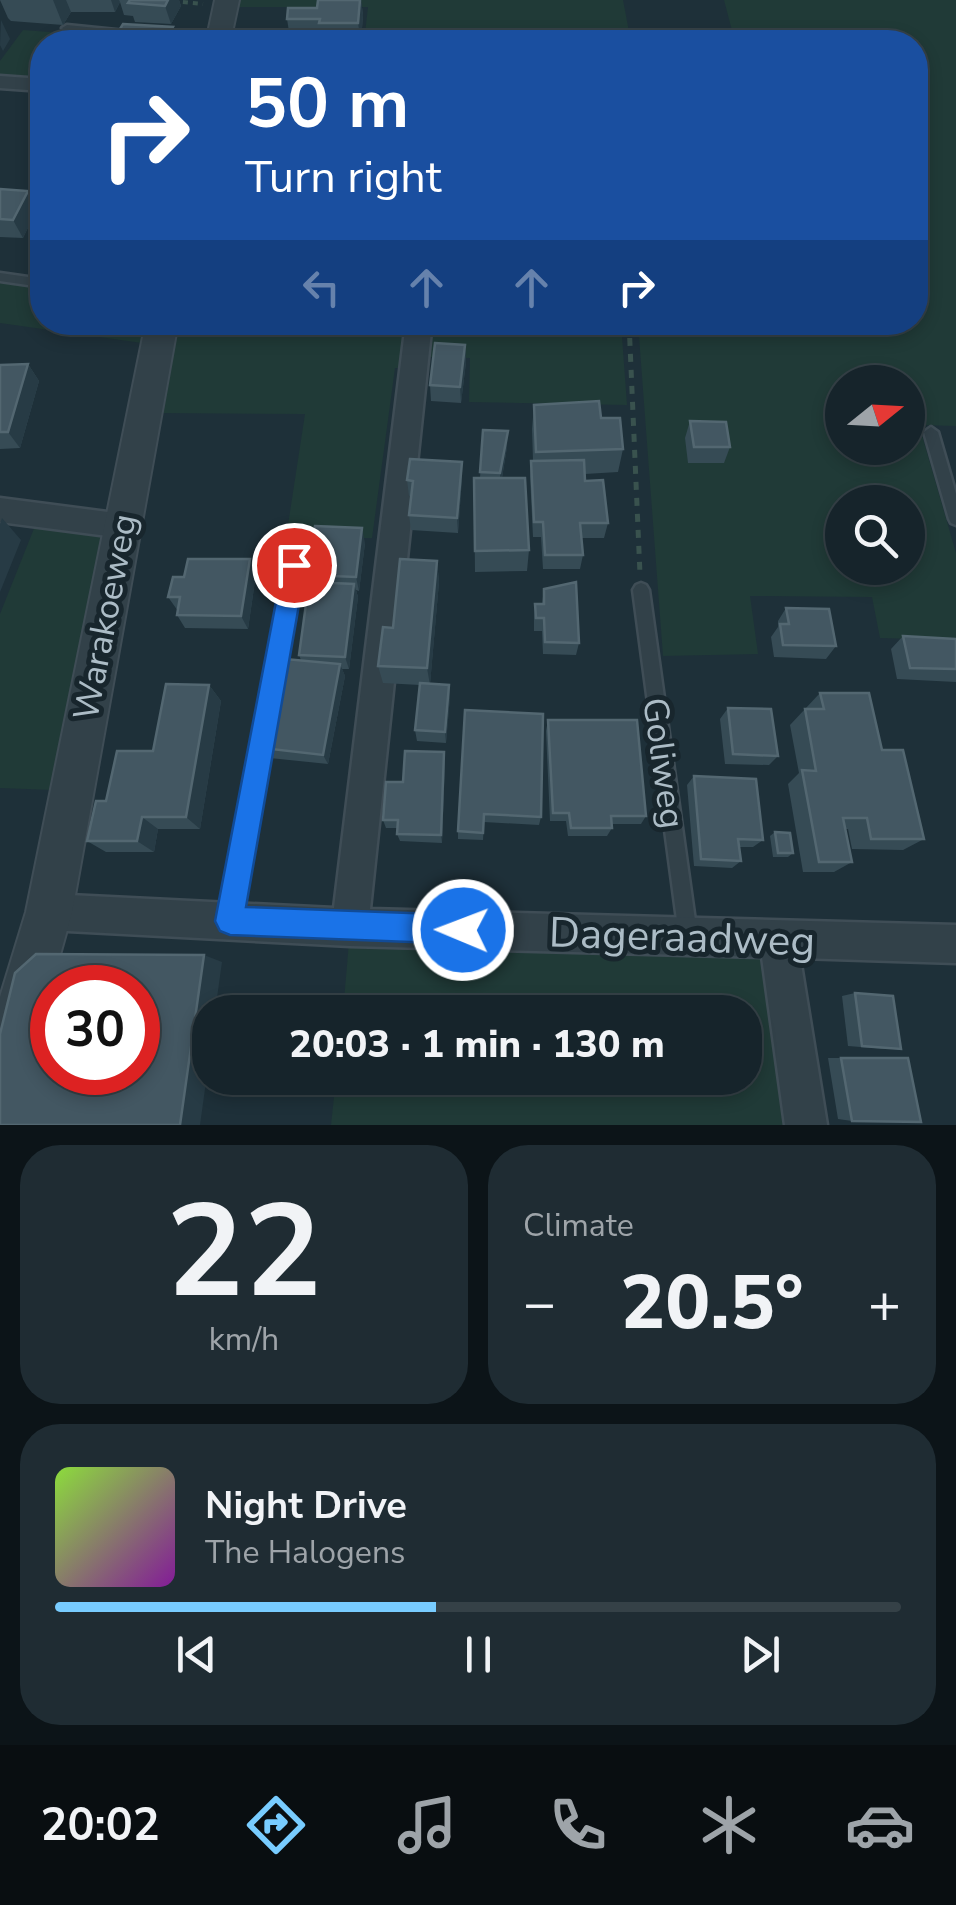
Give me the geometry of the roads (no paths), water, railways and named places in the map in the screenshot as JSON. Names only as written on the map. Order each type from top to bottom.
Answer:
[{"type":"street","points":[[221,30],[227,2]]},
{"type":"street","points":[[0,82],[30,84]]},
{"type":"street","name":"Warakoeweg","points":[[0,1080],[49,912],[159,335]]},
{"type":"street","points":[[350,927],[418,335]]},
{"type":"street","points":[[0,510],[122,526]]},
{"type":"street","name":"Dageraadweg","points":[[49,912],[350,927],[956,944]]},
{"type":"street","points":[[778,939],[806,1125]]},
{"type":"lane","points":[[67,28],[86,30]]},
{"type":"lane","points":[[0,277],[30,281]]},
{"type":"lane","points":[[931,432],[956,519]]},
{"type":"lane","points":[[270,696],[294,565]]},
{"type":"lane","name":"Goliweg","points":[[641,590],[688,934]]},
{"type":"lane","points":[[230,921],[267,715]]}]
